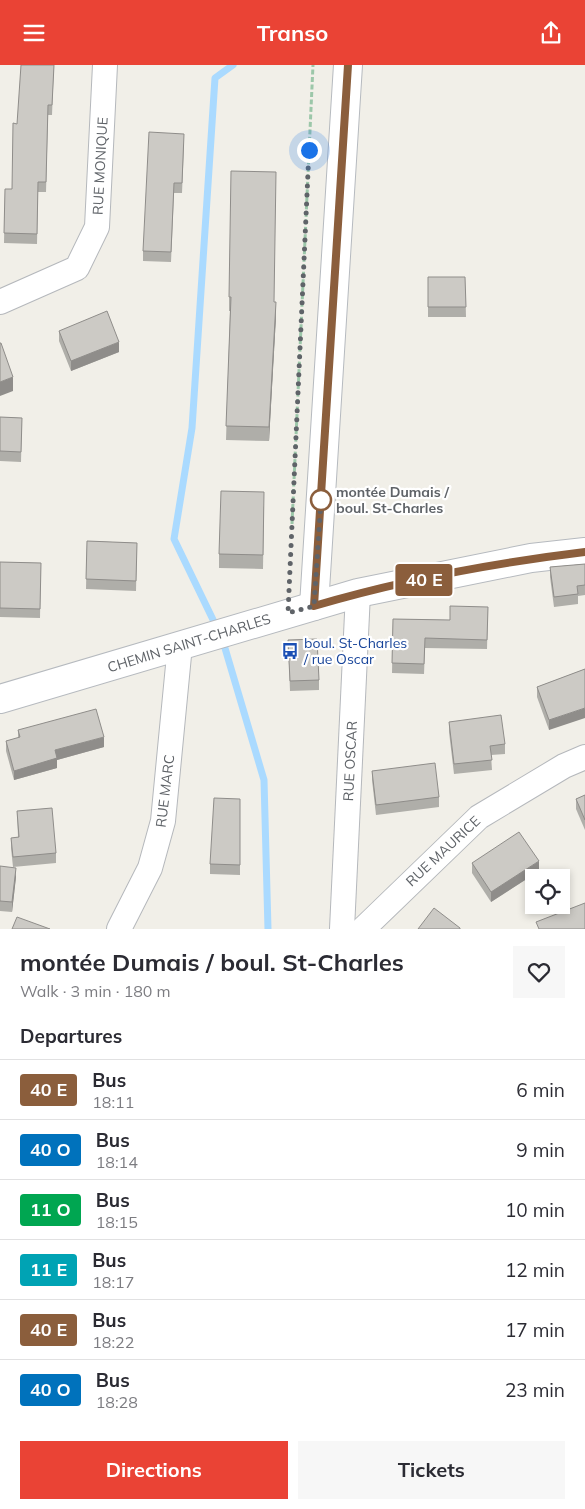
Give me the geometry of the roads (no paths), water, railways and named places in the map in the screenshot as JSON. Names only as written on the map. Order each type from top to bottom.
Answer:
[{"type":"main road","points":[[314,606],[348,65]]},
{"type":"main road","name":"CHEMIN SAINT-CHARLES","points":[[0,699],[358,593],[531,558],[585,552]]},
{"type":"street","name":"RUE MONIQUE","points":[[0,302],[77,268],[97,227],[105,65]]},
{"type":"street","name":"RUE OSCAR","points":[[342,929],[358,593]]},
{"type":"street","name":"RUE MARC","points":[[119,929],[150,868],[163,821],[180,645]]},
{"type":"street","name":"RUE MAURICE","points":[[363,929],[479,817],[564,766],[585,757]]},
{"type":"waterway","points":[[217,628],[174,539],[192,428],[215,78],[233,65]]},
{"type":"waterway","points":[[222,638],[264,780],[268,929]]},
{"type":"place","name":"montée Dumais / boul. St-Charles","points":[[321,500]]},
{"type":"place","name":"boul. St-Charles / rue Oscar","points":[[290,651]]}]
